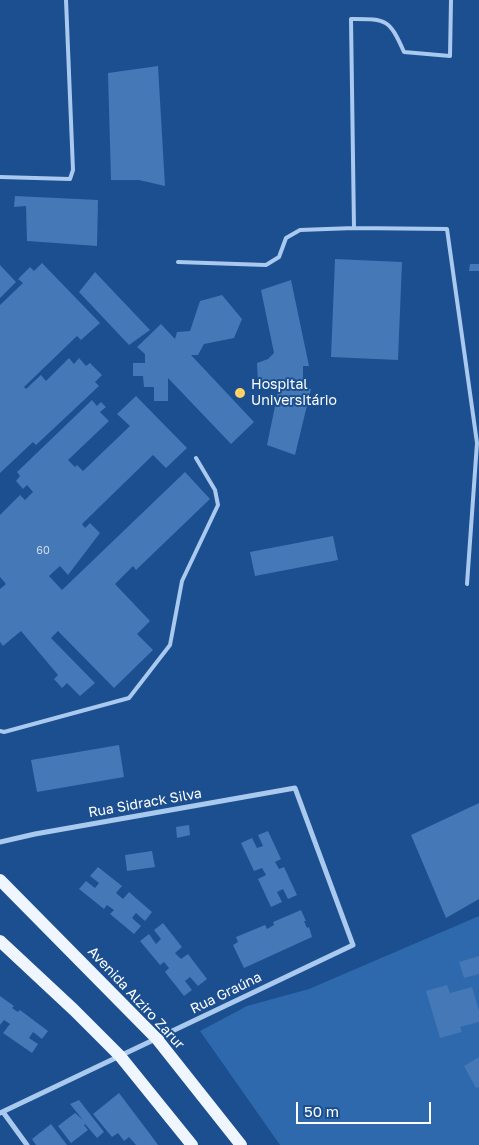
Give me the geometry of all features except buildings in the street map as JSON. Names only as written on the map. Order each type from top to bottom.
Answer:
[{"type":"main road","name":"Avenida Alziro Zarur","points":[[0,880],[157,1038],[241,1145]]},
{"type":"main road","points":[[0,941],[120,1056],[192,1145]]},
{"type":"street","name":"Rua Sidrack Silva","points":[[0,842],[35,834],[294,788],[353,945]]},
{"type":"street","name":"Rua Graúna","points":[[2,1113],[353,945]]},
{"type":"street","points":[[2,1113],[26,1145]]},
{"type":"lane","points":[[0,177],[70,179],[72,170],[66,0]]},
{"type":"lane","points":[[354,228],[350,19],[378,19],[390,24],[404,52],[450,56],[451,0]]},
{"type":"lane","points":[[178,262],[266,265],[279,257],[286,238],[300,230],[354,228],[447,229],[477,443],[467,584]]},
{"type":"lane","points":[[0,731],[4,732],[128,698],[170,645],[182,581],[218,505],[215,490],[196,458]]},
{"type":"shaded area","points":[[479,916],[479,1145],[280,1145],[200,1031],[247,1006],[309,989]]},
{"type":"place","name":"Hospital Universitário","points":[[240,393]]}]
